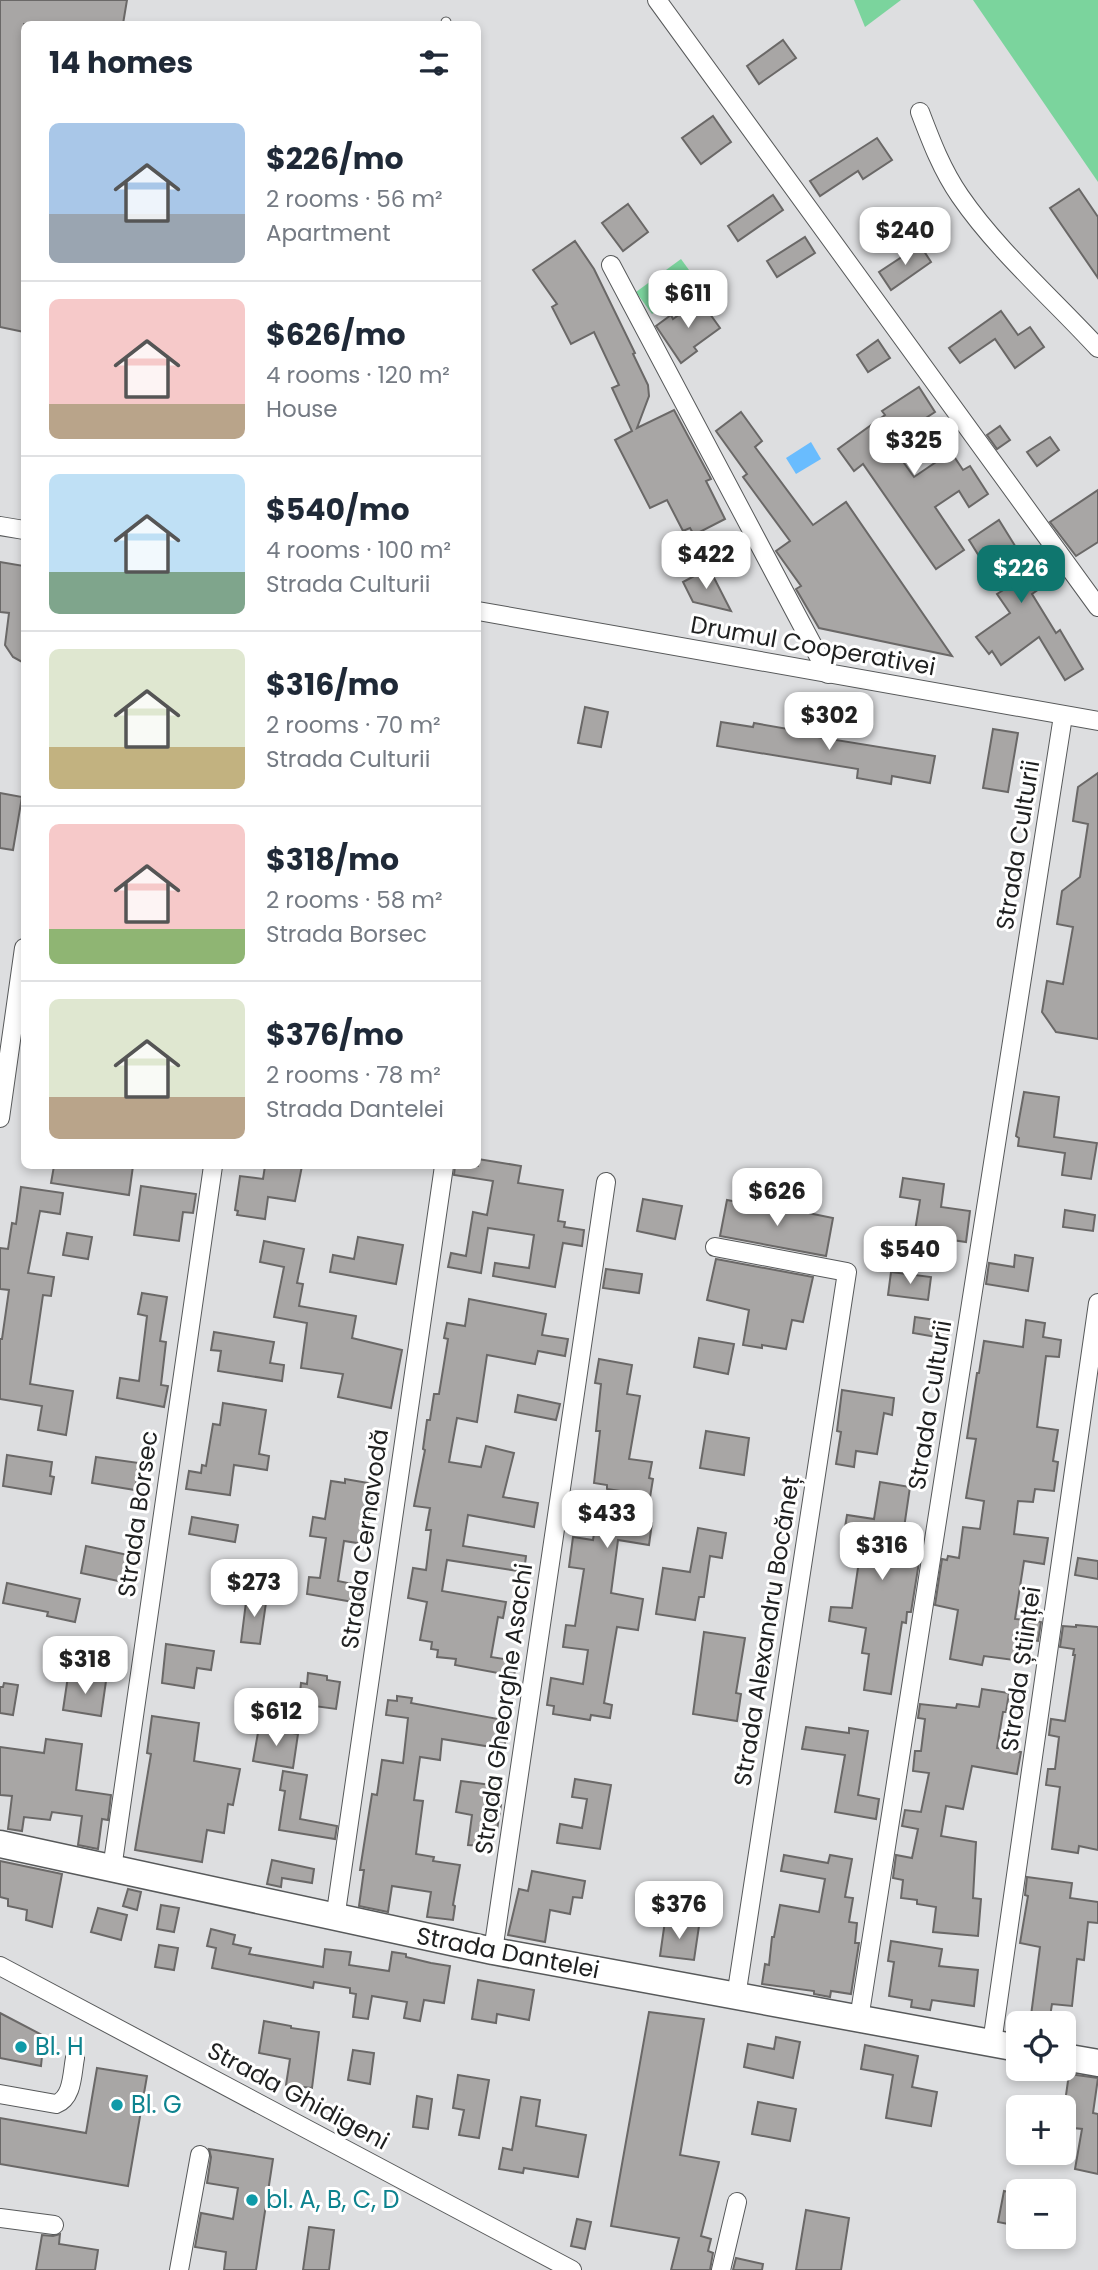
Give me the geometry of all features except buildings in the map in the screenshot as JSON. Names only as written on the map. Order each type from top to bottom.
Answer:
[{"type":"street","points":[[657,0],[1098,607]]},
{"type":"street","points":[[920,112],[943,168],[965,203],[1004,249],[1098,348]]},
{"type":"street","points":[[611,265],[828,674]]},
{"type":"street","points":[[0,526],[21,530]]},
{"type":"street","name":"Drumul Cooperativei","points":[[481,612],[1098,721]]},
{"type":"street","name":"Strada Culturii","points":[[859,2019],[1063,716]]},
{"type":"street","points":[[0,1118],[21,969]]},
{"type":"street","name":"Strada Borsec","points":[[112,1869],[213,1169]]},
{"type":"street","name":"Strada Cernavodă","points":[[335,1919],[444,1169]]},
{"type":"street","name":"Strada Gheorghe Asachi","points":[[493,1951],[606,1182]]},
{"type":"street","name":"Strada Alexandru Bocăneț","points":[[715,1247],[847,1272],[736,1997]]},
{"type":"street","name":"Strada Științei","points":[[992,2043],[1098,1303]]},
{"type":"street","name":"Strada Dantelei","points":[[0,1844],[335,1919],[493,1951],[1006,2046]]},
{"type":"street","name":"Strada Ghidigeni","points":[[0,1966],[572,2270]]},
{"type":"street","points":[[0,2094],[56,2104],[62,2102],[67,2095],[75,2058]]},
{"type":"street","points":[[1076,2059],[1098,2063]]},
{"type":"street","points":[[179,2270],[200,2155]]},
{"type":"street","points":[[721,2270],[737,2202]]},
{"type":"street","points":[[0,2218],[54,2225]]},
{"type":"green space","points":[[854,0],[901,0],[865,27]]},
{"type":"green space","points":[[973,0],[1098,0],[1098,182]]},
{"type":"green space","points":[[681,259],[697,281],[652,314],[636,292]]},
{"type":"water","points":[[811,442],[821,459],[796,474],[786,458]]},
{"type":"place","name":"Bl. H","points":[[21,2047]]},
{"type":"place","name":"Bl. G","points":[[117,2105]]},
{"type":"place","name":"bl. A, B, C, D","points":[[252,2200]]}]
